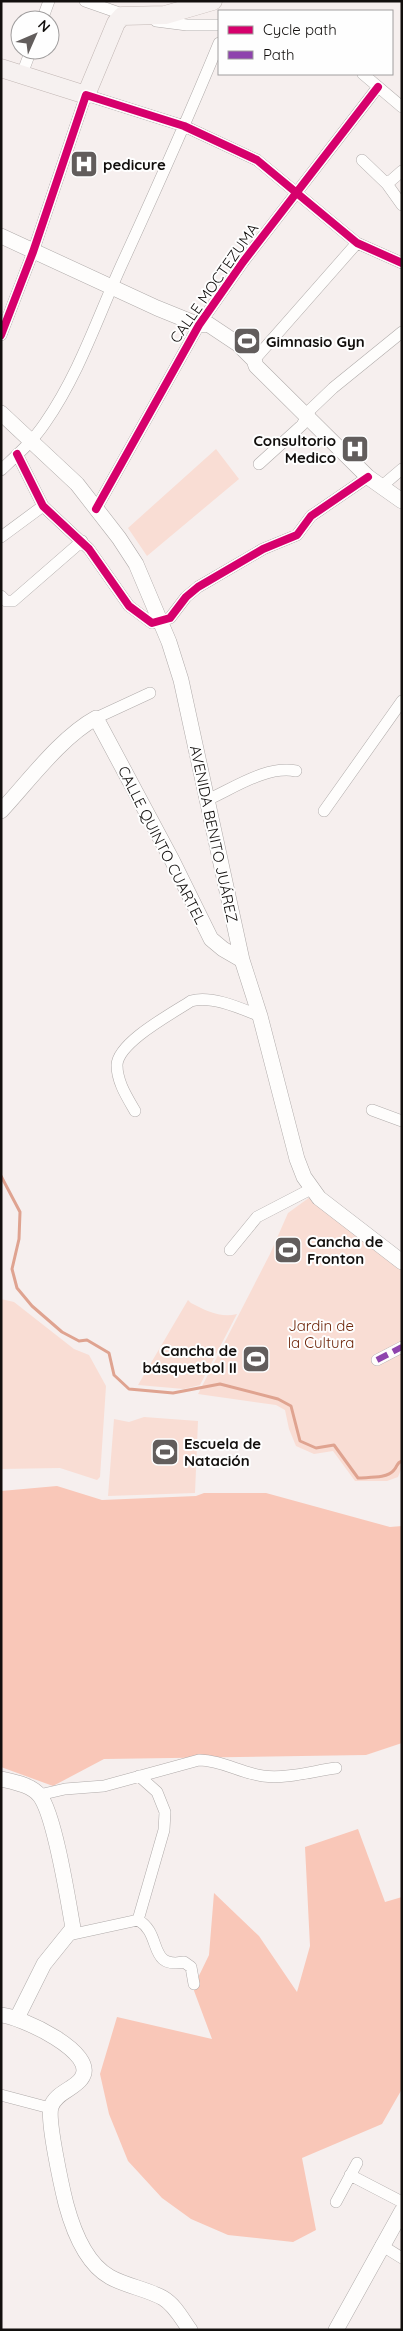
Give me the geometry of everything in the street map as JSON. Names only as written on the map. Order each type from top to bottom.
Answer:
[{"type":"main road","points":[[1,68],[86,95],[116,23],[124,14],[165,15],[213,1]]},
{"type":"main road","points":[[1,236],[199,325],[208,324],[225,334],[254,360],[256,366],[368,477],[402,501]]},
{"type":"main road","name":"AVENIDA BENITO JUÁREZ","points":[[1,412],[72,479],[136,564],[181,680],[242,960],[260,1016],[292,1145],[311,1189],[319,1198],[402,1262]]},
{"type":"main road","points":[[1,811],[60,748],[87,723],[96,718]]},
{"type":"main road","name":"CALLE QUINTO CUARTEL","points":[[96,718],[172,860],[211,939],[223,949],[242,960]]},
{"type":"main road","points":[[1,1779],[32,1789],[39,1795],[54,1836],[73,1928],[70,1935],[44,1964],[17,2018]]},
{"type":"main road","points":[[1,2015],[17,2018],[61,2042],[73,2050],[82,2061],[84,2070],[82,2079],[60,2096],[50,2108],[55,2154],[66,2202],[73,2227],[82,2246],[94,2263],[109,2276],[163,2298],[178,2312],[190,2330]]},
{"type":"main road","points":[[336,2330],[402,2211]]},
{"type":"street","points":[[85,1],[124,14],[186,25],[218,25]]},
{"type":"street","points":[[1,470],[31,441],[56,406],[75,373],[92,339],[112,286],[218,45]]},
{"type":"street","points":[[22,74],[27,60]]},
{"type":"street","points":[[364,75],[402,107]]},
{"type":"street","name":"CALLE MOCTEZUMA","points":[[96,509],[199,325],[296,191],[378,87]]},
{"type":"street","points":[[1,335],[33,252],[86,95],[184,126],[257,160],[357,243],[402,263]]},
{"type":"street","points":[[362,160],[387,184],[402,205]]},
{"type":"street","points":[[387,184],[402,171]]},
{"type":"street","points":[[254,360],[357,243]]},
{"type":"street","points":[[259,464],[302,425],[311,409],[402,332]]},
{"type":"street","points":[[17,454],[42,506],[82,541],[129,606],[152,623],[170,618],[186,597],[198,587],[263,549],[297,535],[311,516],[368,477]]},
{"type":"street","points":[[382,486],[402,469]]},
{"type":"street","points":[[1,537],[42,506]]},
{"type":"street","points":[[5,599],[19,596],[82,541]]},
{"type":"street","points":[[96,718],[150,693]]},
{"type":"street","points":[[324,811],[402,701]]},
{"type":"street","points":[[208,800],[264,774],[283,768],[296,771]]},
{"type":"street","points":[[135,1111],[122,1089],[117,1066],[118,1058],[130,1043],[191,1001],[201,998],[213,999],[260,1016]]},
{"type":"street","points":[[372,1110],[402,1121]]},
{"type":"street","points":[[230,1250],[257,1217],[311,1189]]},
{"type":"street","points":[[377,1360],[402,1347]]},
{"type":"street","points":[[39,1795],[66,1789],[104,1786],[199,1760],[214,1762],[264,1776],[282,1776],[336,1768]]},
{"type":"street","points":[[138,1920],[164,1830],[165,1812],[157,1792],[139,1776]]},
{"type":"street","points":[[70,1935],[138,1920],[145,1924],[161,1957],[165,1961],[172,1964],[184,1962],[191,1967],[194,1984]]},
{"type":"street","points":[[1,2095],[50,2108]]},
{"type":"street","points":[[336,2202],[357,2164]]},
{"type":"street","points":[[350,2175],[402,2202]]},
{"type":"street","points":[[381,2246],[402,2258]]},
{"type":"green space","points":[[216,449],[239,479],[147,556],[128,528]]},
{"type":"green space","name":"Jardin de la Cultura","points":[[310,1197],[402,1270],[402,1467],[398,1477],[387,1481],[355,1481],[333,1451],[314,1454],[296,1446],[289,1429],[285,1410],[276,1405],[198,1394],[270,1254],[288,1213]]},
{"type":"green space","points":[[1,1299],[14,1302],[74,1349],[89,1355],[106,1386],[100,1477],[97,1480],[60,1468],[1,1469]]},
{"type":"green space","points":[[188,1300],[214,1313],[225,1315],[237,1314],[200,1385],[184,1389],[138,1385]]},
{"type":"green space","points":[[144,1417],[198,1421],[195,1493],[108,1496],[114,1419],[129,1422]]},
{"type":"shaded area","points":[[57,1486],[102,1500],[196,1496],[204,1493],[266,1493],[390,1527],[402,1526],[402,1743],[366,1755],[104,1759],[53,1786],[1,1767],[1,1491]]},
{"type":"shaded area","points":[[358,1829],[385,1902],[402,1897],[402,2089],[382,2124],[302,2158],[316,2230],[293,2242],[228,2235],[191,2219],[162,2198],[128,2161],[109,2114],[100,2074],[117,2017],[212,2039],[193,1988],[209,1955],[214,1893],[259,1936],[297,1992],[310,1946],[305,1847]]},
{"type":"waterway","points":[[1,1176],[20,1212],[19,1239],[12,1269],[17,1288],[32,1306],[62,1332],[79,1341],[87,1340],[109,1353],[114,1375],[129,1389],[173,1393],[220,1384],[278,1399],[291,1406],[300,1441],[316,1448],[334,1445],[358,1478],[387,1475],[402,1461]]},
{"type":"marked path","points":[[377,1360],[402,1347]]},
{"type":"cycle path","points":[[96,509],[199,325],[243,262],[378,87]]},
{"type":"cycle path","points":[[1,335],[33,252],[86,95],[184,126],[257,160],[357,243],[402,263]]},
{"type":"cycle path","points":[[17,454],[43,506],[89,549],[129,606],[152,623],[170,618],[186,597],[198,587],[263,549],[297,535],[311,516],[368,477]]},
{"type":"place","name":"pedicure","points":[[84,164]]},
{"type":"place","name":"Gimnasio Gyn","points":[[247,341]]},
{"type":"place","name":"Consultorio Medico","points":[[355,449]]},
{"type":"place","name":"Cancha de Fronton","points":[[288,1250]]},
{"type":"place","name":"Cancha de básquetbol II","points":[[256,1359]]},
{"type":"place","name":"Escuela de Natación","points":[[165,1452]]}]
